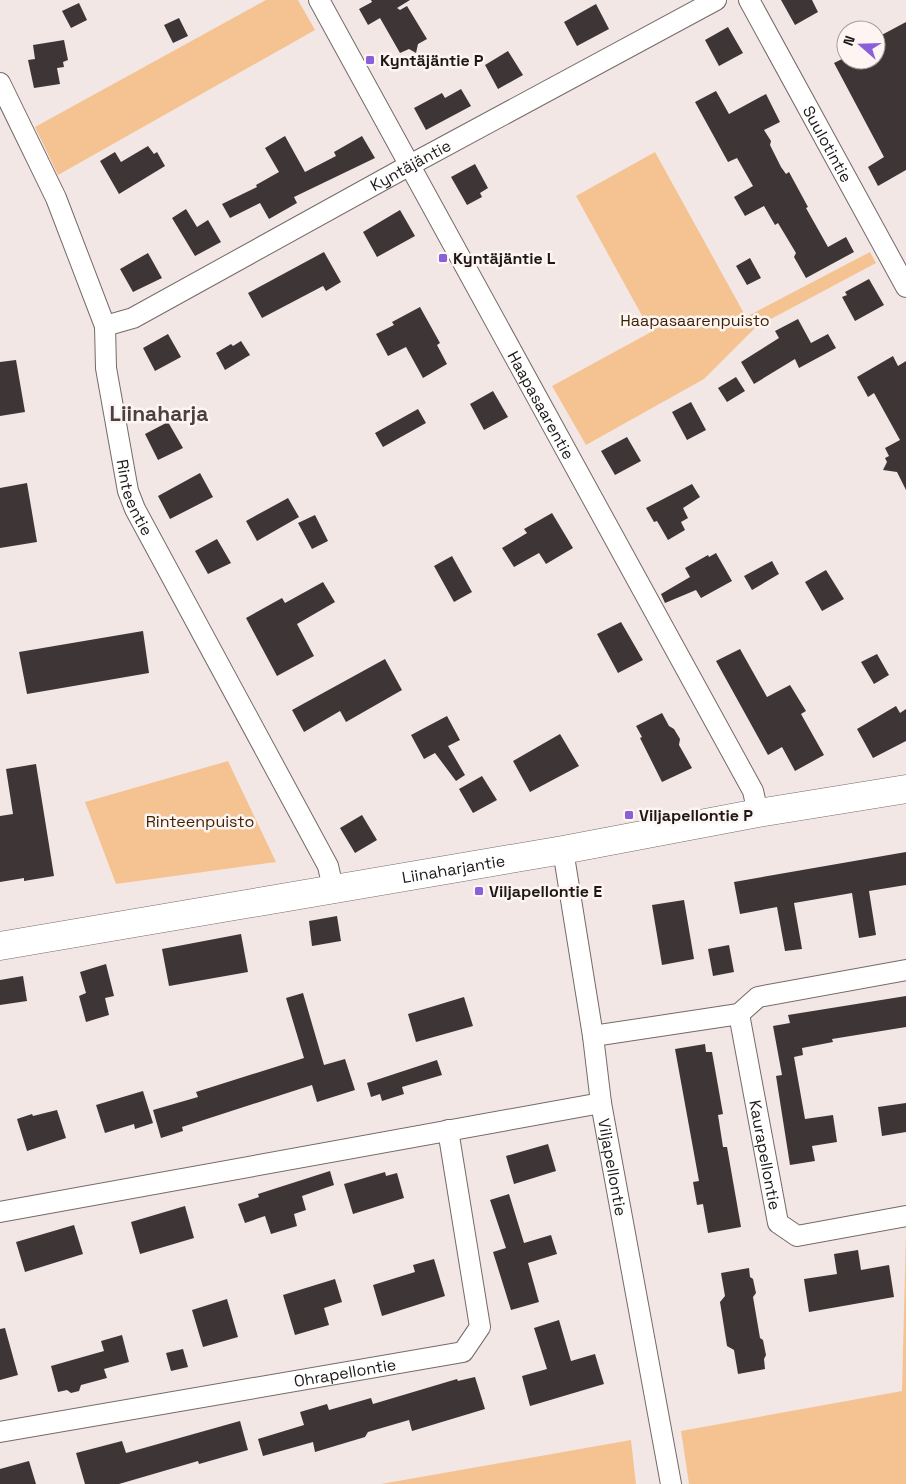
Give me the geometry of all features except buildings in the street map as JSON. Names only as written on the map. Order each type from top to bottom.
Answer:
[{"type":"main road","name":"Liinaharjantie","points":[[0,946],[563,850],[758,813],[906,789]]},
{"type":"street","name":"Haapasaarentie","points":[[319,0],[753,791],[758,813]]},
{"type":"street","name":"Kyntäjäntie","points":[[105,326],[134,318],[410,165],[716,0]]},
{"type":"street","name":"Suulotintie","points":[[749,0],[906,286]]},
{"type":"street","name":"Rinteentie","points":[[0,83],[56,198],[105,326],[106,368],[128,490],[135,509],[328,866],[333,888]]},
{"type":"street","name":"Viljapellontie","points":[[563,850],[593,1036],[601,1103],[671,1484]]},
{"type":"street","points":[[593,1036],[738,1014],[758,997],[906,970]]},
{"type":"street","name":"Kaurapellontie","points":[[738,1014],[778,1223],[797,1236],[906,1216]]},
{"type":"street","points":[[0,1212],[601,1103]]},
{"type":"street","name":"Ohrapellontie","points":[[0,1432],[463,1352],[480,1327],[448,1130]]},
{"type":"green space","points":[[266,0],[298,0],[315,30],[58,175],[35,127]]},
{"type":"green space","name":"Haapasaarenpuisto","points":[[655,152],[746,317],[870,252],[876,263],[756,327],[704,379],[586,445],[552,386],[651,332],[576,196]]},
{"type":"green space","name":"Rinteenpuisto","points":[[228,761],[276,862],[116,884],[85,802]]},
{"type":"green space","points":[[906,1232],[906,1484],[689,1484],[681,1431],[902,1391]]},
{"type":"green space","points":[[631,1440],[636,1484],[381,1484]]},
{"type":"place","name":"Kyntäjäntie P","points":[[370,60]]},
{"type":"place","name":"Kyntäjäntie L","points":[[443,258]]},
{"type":"place","name":"Viljapellontie P","points":[[629,815]]},
{"type":"place","name":"Viljapellontie E","points":[[479,891]]},
{"type":"district","name":"Liinaharja","points":[[159,414]]}]
